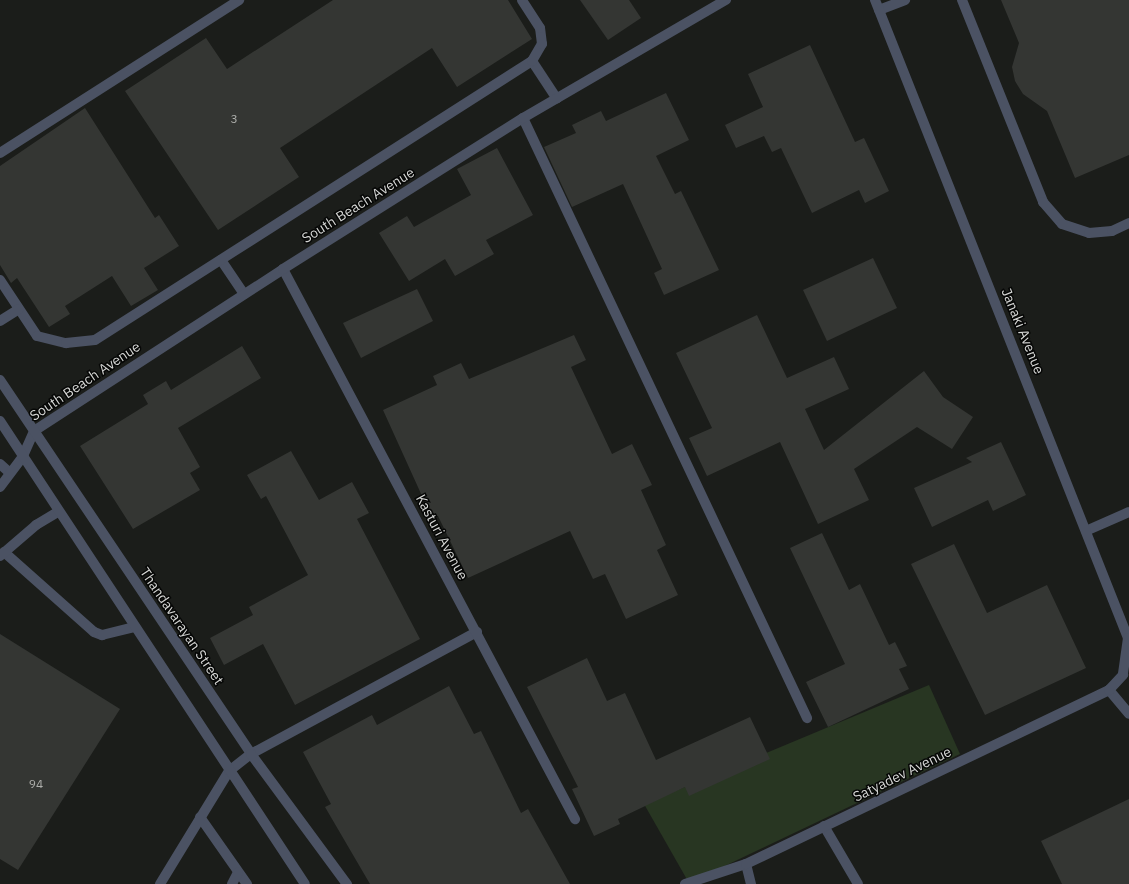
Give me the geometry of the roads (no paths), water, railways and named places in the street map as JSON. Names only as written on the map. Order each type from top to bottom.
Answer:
[{"type":"street","points":[[0,153],[239,0]]},
{"type":"street","points":[[0,280],[37,336],[66,342],[95,340],[532,61],[542,44],[540,28],[522,0]]},
{"type":"street","name":"South Beach Avenue","points":[[0,487],[23,456],[34,431],[282,269],[524,118],[726,0]]},
{"type":"street","name":"Janaki Avenue","points":[[875,0],[1088,530],[1128,638],[1123,675]]},
{"type":"street","points":[[879,10],[905,0]]},
{"type":"street","points":[[962,0],[1043,202],[1062,224],[1089,233],[1112,231],[1129,223]]},
{"type":"street","points":[[532,61],[557,98]]},
{"type":"street","points":[[524,118],[807,718]]},
{"type":"street","points":[[221,260],[244,294]]},
{"type":"street","name":"Kasturi Avenue","points":[[282,269],[477,632],[575,819]]},
{"type":"street","points":[[0,321],[19,309]]},
{"type":"street","name":"Thandavarayan Street","points":[[0,380],[251,754],[346,884]]},
{"type":"street","points":[[0,421],[58,512],[305,884]]},
{"type":"street","points":[[0,464],[10,473]]},
{"type":"street","points":[[58,512],[2,554],[94,632],[102,634],[135,627]]},
{"type":"street","points":[[1088,530],[1129,512]]},
{"type":"street","points":[[160,884],[229,771],[251,754],[477,632]]},
{"type":"street","name":"Satyadev Avenue","points":[[685,884],[746,864],[1109,690],[1123,675]]},
{"type":"street","points":[[1109,690],[1129,714]]},
{"type":"street","points":[[200,817],[247,884]]},
{"type":"street","points":[[824,826],[858,884]]},
{"type":"street","points":[[746,864],[751,884]]},
{"type":"street","points":[[232,884],[238,872]]}]
